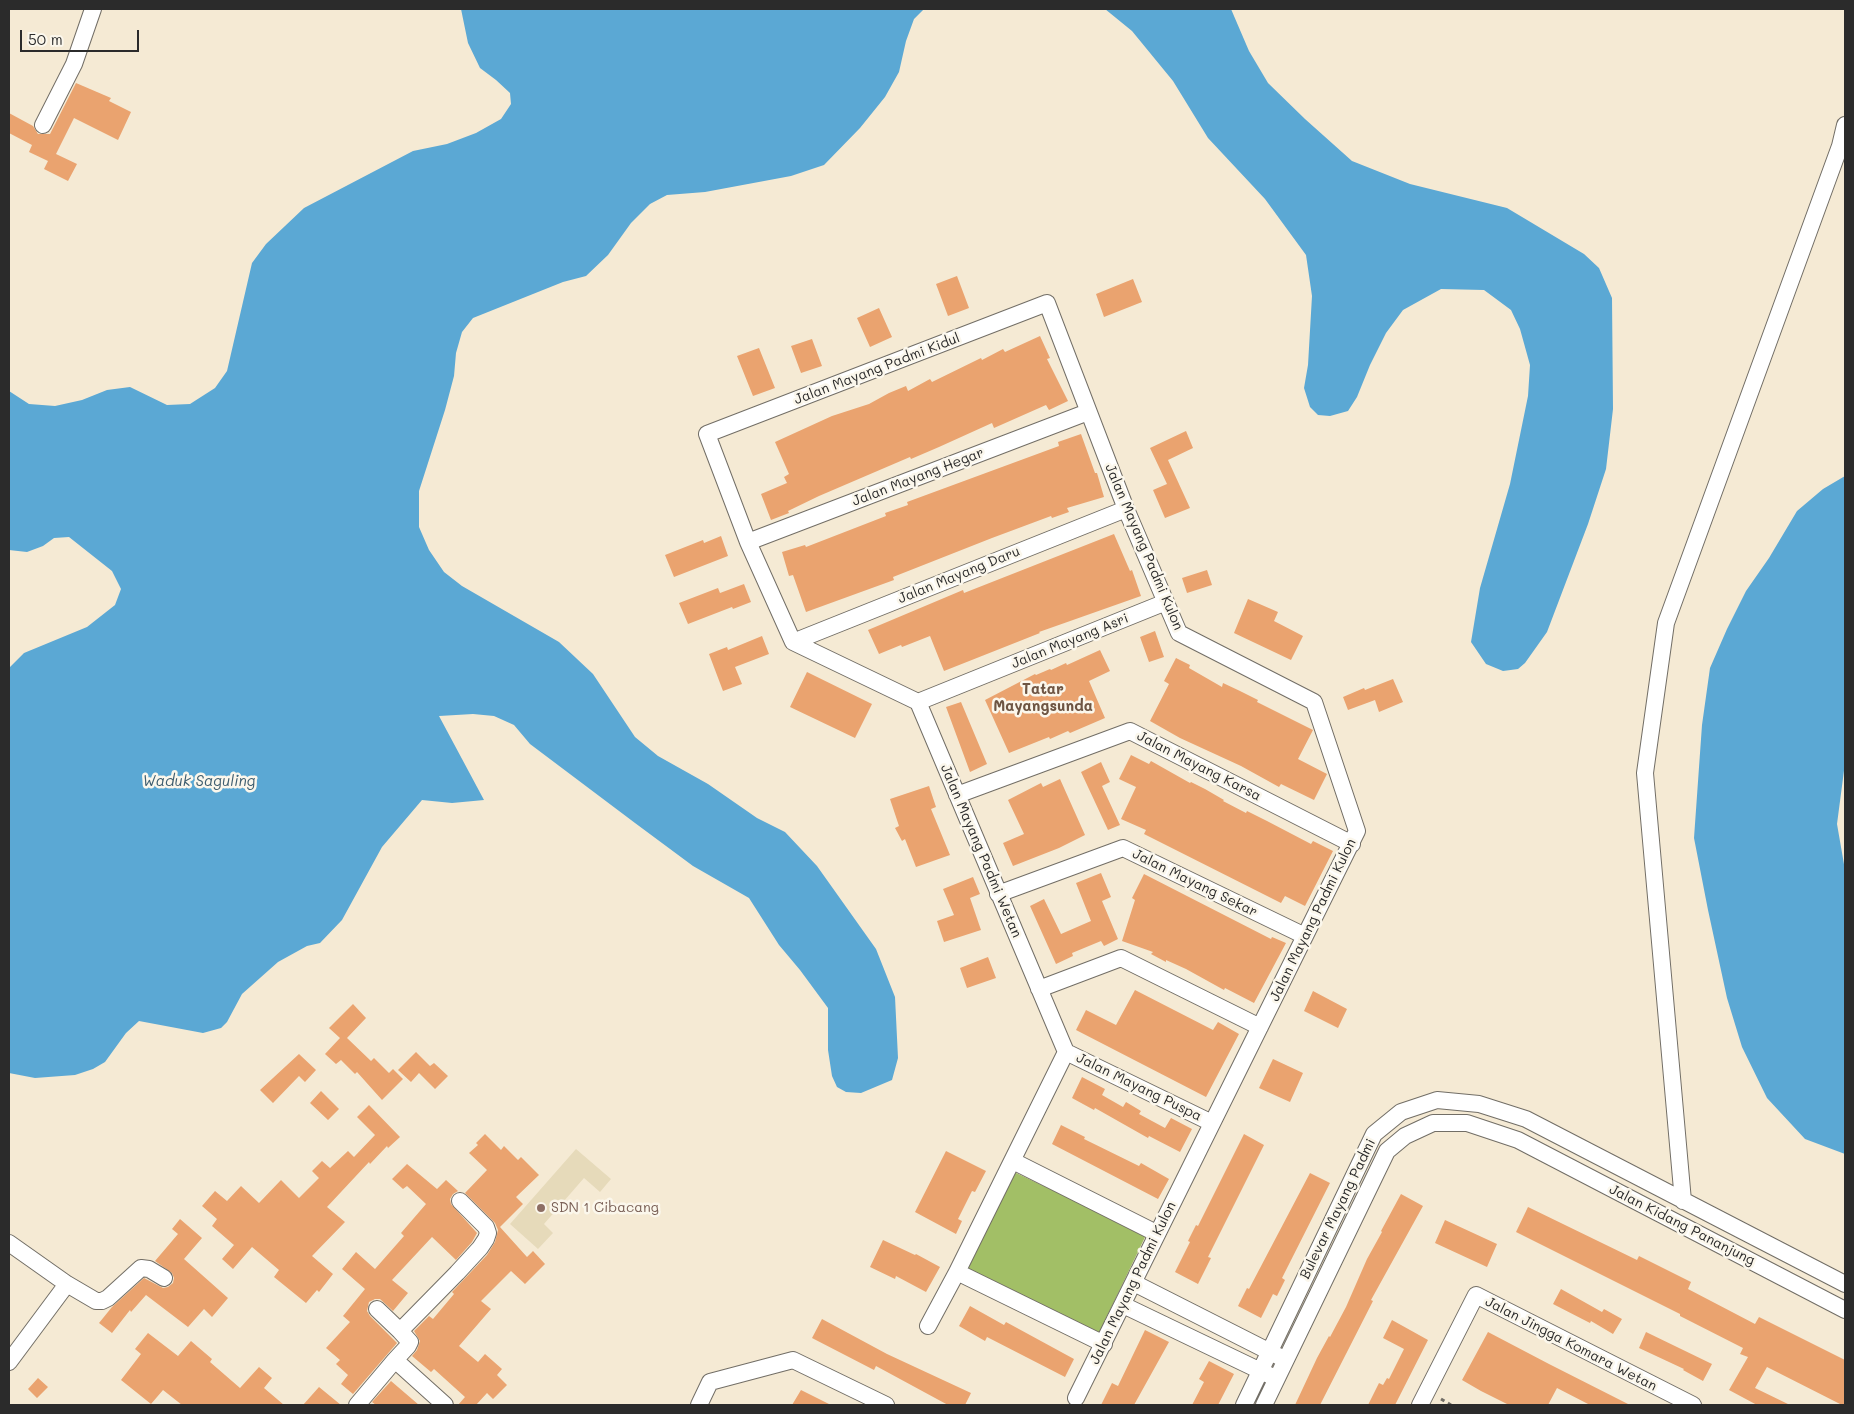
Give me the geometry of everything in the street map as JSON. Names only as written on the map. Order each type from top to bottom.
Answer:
[{"type":"street","points":[[42,125],[74,64],[93,9]]},
{"type":"street","points":[[1683,1200],[1645,773],[1666,623],[1840,146],[1845,125]]},
{"type":"street","name":"Jalan Mayang Padmi Kulon","points":[[1047,303],[1126,509],[1179,633],[1314,702],[1357,831],[1156,1233],[1134,1283],[1076,1398]]},
{"type":"street","name":"Jalan Mayang Padmi Kidul","points":[[748,542],[707,434],[1047,303]]},
{"type":"street","name":"Jalan Mayang Hegar","points":[[748,542],[1088,412]]},
{"type":"street","name":"Jalan Mayang Daru","points":[[793,642],[1126,509]]},
{"type":"street","points":[[748,542],[793,642],[918,702]]},
{"type":"street","name":"Jalan Mayang Asri","points":[[918,702],[1166,602]]},
{"type":"street","name":"Jalan Mayang Padmi Wetan","points":[[918,702],[1066,1052]]},
{"type":"street","name":"Jalan Mayang Karsa","points":[[957,795],[1130,731],[1352,844]]},
{"type":"street","name":"Jalan Mayang Sekar","points":[[998,894],[1123,848],[1306,936]]},
{"type":"street","points":[[1039,989],[1121,958],[1260,1027]]},
{"type":"street","points":[[928,1326],[1013,1161],[1066,1052]]},
{"type":"street","name":"Jalan Mayang Puspa","points":[[1066,1052],[1212,1123]]},
{"type":"street","name":"Bulevar Mayang Padmi","points":[[1244,1405],[1374,1134],[1400,1112],[1437,1100],[1479,1104],[1526,1119]]},
{"type":"street","name":"Jalan Kidang Pananjung","points":[[1526,1119],[1845,1284]]},
{"type":"street","name":"Bulevar Mayang Padmi","points":[[1264,1405],[1387,1151],[1405,1136],[1432,1124],[1467,1123],[1518,1140]]},
{"type":"street","points":[[1536,1150],[1546,1130]]},
{"type":"street","name":"Jalan Kidang Pananjung","points":[[1518,1140],[1845,1310]]},
{"type":"street","points":[[1013,1161],[1156,1233]]},
{"type":"street","points":[[400,1331],[456,1274],[486,1239],[488,1233],[486,1227],[460,1201]]},
{"type":"street","points":[[9,1243],[67,1284],[96,1301],[108,1298],[141,1268],[149,1269],[164,1278]]},
{"type":"street","points":[[957,1272],[1104,1344]]},
{"type":"street","points":[[1134,1283],[1287,1360]]},
{"type":"street","points":[[9,1362],[67,1284]]},
{"type":"street","name":"Jalan Jingga Komara Wetan","points":[[1420,1405],[1476,1296],[1693,1405]]},
{"type":"street","points":[[1123,1305],[1261,1370],[1277,1380]]},
{"type":"street","points":[[357,1405],[410,1344],[400,1331],[376,1309]]},
{"type":"street","points":[[395,1360],[445,1405]]},
{"type":"street","points":[[699,1405],[710,1382],[793,1360],[886,1405]]},
{"type":"shaded area","name":"SDN 1 Cibacang","points":[[576,1149],[611,1179],[600,1192],[584,1178],[544,1224],[553,1233],[538,1249],[510,1224]]},
{"type":"green space","points":[[1012,1171],[1146,1235],[1099,1333],[965,1268]]},
{"type":"water","name":"Waduk Saguling","points":[[461,9],[924,9],[914,19],[906,41],[899,72],[885,97],[860,128],[824,165],[791,176],[705,192],[667,195],[650,204],[631,223],[608,255],[586,276],[563,282],[473,318],[462,332],[456,353],[454,376],[445,410],[419,491],[419,527],[429,550],[444,572],[462,586],[559,642],[593,674],[635,737],[658,756],[708,784],[757,818],[785,832],[817,866],[876,949],[895,997],[898,1058],[892,1080],[861,1093],[846,1092],[837,1087],[832,1076],[828,1050],[828,1008],[779,945],[749,898],[693,866],[530,744],[514,725],[494,716],[473,714],[439,716],[484,800],[452,803],[422,800],[382,847],[342,920],[320,943],[307,946],[278,962],[242,994],[227,1022],[221,1028],[203,1033],[139,1021],[126,1033],[105,1062],[93,1069],[75,1075],[35,1078],[9,1073],[9,668],[24,653],[87,627],[115,605],[121,589],[112,571],[69,537],[54,538],[43,546],[27,552],[9,550],[9,391],[29,404],[55,406],[82,400],[107,390],[130,387],[167,405],[190,404],[215,388],[227,371],[252,263],[266,244],[304,208],[413,151],[447,144],[476,133],[501,119],[511,104],[510,93],[480,68],[468,43]]},
{"type":"water","points":[[1105,9],[1231,9],[1249,51],[1268,83],[1352,161],[1410,184],[1507,208],[1584,254],[1599,268],[1612,298],[1613,409],[1606,469],[1588,524],[1547,632],[1525,663],[1518,669],[1503,671],[1486,664],[1471,642],[1480,588],[1510,484],[1528,396],[1530,365],[1520,329],[1511,310],[1484,290],[1441,289],[1403,310],[1386,333],[1357,397],[1348,411],[1330,416],[1318,415],[1310,407],[1304,388],[1308,365],[1312,296],[1306,255],[1265,199],[1208,138],[1173,81],[1132,31]]},
{"type":"water","points":[[1845,476],[1845,763],[1837,824],[1845,870],[1845,1154],[1805,1139],[1767,1098],[1742,1047],[1727,998],[1694,838],[1702,725],[1710,668],[1746,591],[1769,558],[1797,511],[1823,489]]},
{"type":"building","points":[[76,83],[111,98],[109,101],[131,112],[118,140],[74,118],[56,154],[77,164],[68,181],[44,169],[48,161],[29,152],[32,145],[9,133],[9,113],[33,126],[38,134],[50,134]]},
{"type":"building","points":[[957,276],[969,308],[948,316],[936,284]]},
{"type":"building","points":[[1133,279],[1142,302],[1104,317],[1096,294]]},
{"type":"building","points":[[879,308],[892,337],[870,347],[857,318]]},
{"type":"building","points":[[1040,336],[1050,358],[1047,359],[1068,401],[1049,410],[1046,405],[994,428],[992,423],[911,459],[910,457],[819,496],[788,511],[789,513],[771,520],[761,494],[787,483],[784,477],[789,474],[775,442],[832,416],[869,404],[906,386],[908,391],[930,379],[932,382],[981,358],[982,360],[1003,349],[1005,352]]},
{"type":"building","points":[[812,339],[822,366],[801,373],[791,346]]},
{"type":"building","points":[[759,348],[775,388],[753,396],[737,356]]},
{"type":"building","points":[[1186,431],[1193,448],[1168,460],[1190,508],[1165,518],[1153,490],[1167,484],[1150,448]]},
{"type":"building","points":[[1081,434],[1095,473],[1097,473],[1104,497],[1067,508],[1069,512],[1052,518],[1051,516],[992,538],[893,577],[894,580],[806,612],[793,575],[789,576],[782,552],[805,545],[806,547],[886,516],[885,513],[908,505],[907,502],[1059,446],[1058,442]]},
{"type":"building","points":[[1114,534],[1130,571],[1132,570],[1141,596],[1039,632],[944,671],[930,636],[879,654],[868,630],[963,590],[964,593]]},
{"type":"building","points":[[721,536],[728,556],[674,577],[665,555],[703,540],[704,543]]},
{"type":"building","points":[[1207,570],[1212,585],[1187,593],[1182,578]]},
{"type":"building","points":[[744,584],[751,602],[733,609],[732,607],[688,624],[679,603],[718,588],[720,593]]},
{"type":"building","points":[[1248,599],[1278,612],[1274,621],[1303,636],[1291,660],[1234,633]]},
{"type":"building","points":[[1155,631],[1164,657],[1149,662],[1140,637]]},
{"type":"building","points":[[762,636],[769,654],[735,667],[742,684],[723,691],[709,654],[727,647],[728,650]]},
{"type":"building","points":[[1100,650],[1110,671],[1089,681],[1105,718],[1070,733],[1068,731],[1050,739],[1049,737],[1009,753],[985,700],[1035,674],[1051,670],[1066,663],[1067,665]]},
{"type":"building","points":[[1176,658],[1190,665],[1189,668],[1222,687],[1223,683],[1313,730],[1298,759],[1327,774],[1314,800],[1281,784],[1279,787],[1150,721],[1169,684],[1164,681]]},
{"type":"building","points":[[807,672],[872,704],[855,738],[790,707]]},
{"type":"building","points":[[1393,679],[1403,702],[1379,712],[1375,700],[1348,710],[1343,697]]},
{"type":"building","points":[[961,702],[987,764],[970,772],[946,707]]},
{"type":"building","points":[[1131,755],[1149,764],[1151,761],[1246,813],[1247,811],[1311,844],[1313,841],[1333,851],[1305,906],[1285,896],[1281,903],[1144,834],[1146,830],[1121,819],[1136,787],[1119,779]]},
{"type":"building","points":[[1101,762],[1110,782],[1102,786],[1120,825],[1108,830],[1081,772]]},
{"type":"building","points":[[1060,779],[1085,835],[1059,848],[1013,866],[1003,843],[1024,834],[1008,800],[1041,783],[1043,787]]},
{"type":"building","points":[[929,786],[936,807],[931,809],[950,855],[916,867],[905,839],[902,841],[895,828],[899,826],[890,799]]},
{"type":"building","points":[[1101,873],[1111,897],[1102,901],[1118,939],[1104,946],[1101,941],[1072,953],[1073,956],[1056,964],[1030,906],[1044,899],[1061,934],[1091,921],[1076,883]]},
{"type":"building","points":[[1144,874],[1271,939],[1272,937],[1286,943],[1254,1003],[1225,988],[1224,990],[1186,969],[1166,960],[1166,962],[1151,954],[1153,952],[1122,941],[1135,900],[1132,898]]},
{"type":"building","points":[[973,877],[980,894],[970,898],[981,930],[944,942],[937,921],[954,915],[943,889]]},
{"type":"building","points":[[988,957],[996,978],[967,988],[960,968]]},
{"type":"building","points":[[1135,990],[1213,1030],[1218,1022],[1239,1034],[1206,1097],[1076,1030],[1086,1010],[1116,1025]]},
{"type":"building","points":[[1313,991],[1347,1009],[1338,1028],[1304,1011]]},
{"type":"building","points":[[353,1004],[366,1018],[347,1038],[371,1061],[374,1058],[389,1073],[393,1069],[403,1079],[382,1100],[357,1072],[355,1074],[341,1060],[336,1064],[325,1054],[340,1038],[329,1028]]},
{"type":"building","points":[[416,1052],[430,1066],[434,1063],[448,1076],[435,1089],[419,1073],[411,1082],[398,1070]]},
{"type":"building","points":[[299,1054],[316,1070],[305,1082],[299,1076],[273,1103],[260,1090]]},
{"type":"building","points":[[1273,1059],[1303,1073],[1290,1102],[1259,1088]]},
{"type":"building","points":[[1082,1077],[1105,1089],[1102,1095],[1123,1107],[1126,1102],[1141,1111],[1139,1114],[1165,1128],[1171,1118],[1192,1129],[1180,1152],[1149,1136],[1148,1138],[1095,1108],[1094,1110],[1072,1098]]},
{"type":"building","points":[[321,1091],[339,1109],[328,1120],[310,1103]]},
{"type":"building","points":[[369,1105],[400,1137],[388,1148],[387,1146],[370,1164],[369,1162],[327,1207],[345,1222],[312,1256],[333,1274],[319,1292],[317,1290],[306,1303],[274,1277],[279,1270],[252,1247],[233,1269],[222,1259],[234,1245],[212,1226],[217,1219],[202,1206],[215,1191],[227,1201],[241,1186],[259,1203],[281,1180],[299,1198],[319,1178],[312,1171],[322,1161],[330,1168],[348,1151],[354,1157],[375,1135],[357,1117]]},
{"type":"building","points":[[1061,1125],[1085,1137],[1084,1139],[1139,1166],[1141,1163],[1169,1179],[1158,1199],[1052,1144]]},
{"type":"building","points":[[485,1134],[501,1150],[504,1146],[518,1160],[521,1157],[539,1175],[516,1197],[523,1204],[500,1227],[527,1257],[533,1251],[545,1264],[525,1284],[511,1271],[481,1301],[491,1309],[459,1346],[478,1362],[485,1354],[502,1369],[497,1375],[507,1385],[493,1399],[487,1393],[476,1405],[458,1405],[465,1397],[434,1369],[431,1372],[412,1356],[417,1350],[420,1341],[414,1331],[429,1316],[433,1319],[454,1294],[452,1292],[487,1255],[495,1242],[498,1230],[495,1223],[465,1193],[487,1170],[469,1153],[478,1145],[476,1143]]},
{"type":"building","points":[[1244,1134],[1264,1145],[1208,1257],[1211,1258],[1198,1284],[1175,1272],[1196,1225],[1198,1226]]},
{"type":"building","points":[[946,1151],[986,1171],[975,1192],[972,1191],[958,1219],[962,1221],[956,1234],[915,1212]]},
{"type":"building","points":[[407,1164],[437,1189],[446,1180],[458,1191],[450,1199],[451,1204],[477,1233],[472,1242],[456,1260],[432,1237],[392,1280],[408,1293],[393,1311],[380,1299],[369,1302],[367,1311],[370,1316],[397,1343],[353,1394],[341,1384],[348,1375],[336,1364],[340,1360],[326,1348],[350,1322],[343,1316],[365,1289],[342,1269],[356,1252],[375,1269],[404,1236],[401,1233],[426,1204],[407,1186],[403,1189],[392,1179]]},
{"type":"building","points":[[1310,1173],[1330,1183],[1282,1278],[1285,1280],[1277,1296],[1273,1294],[1261,1318],[1238,1306],[1247,1288],[1249,1289]]},
{"type":"building","points":[[1401,1194],[1423,1206],[1371,1300],[1373,1301],[1320,1405],[1295,1405],[1317,1358],[1346,1307],[1367,1259]]},
{"type":"building","points":[[1528,1207],[1637,1260],[1639,1256],[1691,1282],[1688,1289],[1755,1324],[1759,1317],[1845,1360],[1845,1405],[1767,1367],[1755,1388],[1790,1405],[1757,1405],[1729,1390],[1748,1357],[1740,1354],[1743,1348],[1680,1316],[1680,1314],[1516,1232]]},
{"type":"building","points":[[180,1219],[202,1238],[184,1259],[228,1298],[212,1317],[204,1309],[188,1327],[146,1295],[131,1312],[130,1310],[112,1333],[99,1323],[112,1307],[144,1278],[163,1288],[173,1283],[172,1273],[155,1261],[178,1234],[172,1229]]},
{"type":"building","points":[[1445,1220],[1497,1244],[1487,1267],[1435,1243]]},
{"type":"building","points":[[883,1240],[940,1267],[926,1292],[896,1276],[895,1279],[870,1267]]},
{"type":"building","points":[[1561,1289],[1602,1312],[1604,1309],[1622,1319],[1613,1334],[1591,1321],[1590,1323],[1553,1304]]},
{"type":"building","points":[[970,1306],[1004,1325],[1006,1322],[1074,1359],[1065,1377],[987,1337],[985,1341],[959,1326]]},
{"type":"building","points":[[822,1319],[887,1354],[971,1393],[965,1405],[948,1405],[876,1366],[874,1370],[812,1338]]},
{"type":"building","points":[[1392,1320],[1428,1340],[1395,1405],[1368,1405],[1379,1383],[1383,1385],[1387,1378],[1389,1379],[1404,1349],[1383,1338]]},
{"type":"building","points":[[1145,1330],[1169,1342],[1134,1405],[1101,1405],[1112,1383],[1118,1386]]},
{"type":"building","points":[[1488,1332],[1630,1405],[1590,1405],[1557,1388],[1548,1405],[1509,1405],[1481,1391],[1462,1380]]},
{"type":"building","points":[[1646,1332],[1712,1364],[1703,1381],[1684,1369],[1639,1348]]},
{"type":"building","points":[[148,1333],[178,1356],[191,1341],[212,1359],[210,1362],[240,1388],[259,1367],[272,1378],[264,1388],[284,1405],[182,1405],[163,1390],[151,1404],[121,1380],[141,1354],[135,1349]]},
{"type":"building","points":[[1209,1361],[1234,1374],[1218,1405],[1192,1405],[1204,1382],[1199,1379]]},
{"type":"building","points":[[38,1378],[48,1387],[37,1398],[28,1389]]},
{"type":"building","points":[[391,1381],[419,1405],[376,1405],[372,1402]]},
{"type":"building","points":[[319,1387],[341,1405],[303,1405]]},
{"type":"building","points":[[801,1390],[831,1405],[792,1405]]},
{"type":"place","name":"SDN 1 Cibacang","points":[[541,1208]]},
{"type":"district","name":"Tatar Mayangsunda","points":[[1043,698]]}]
